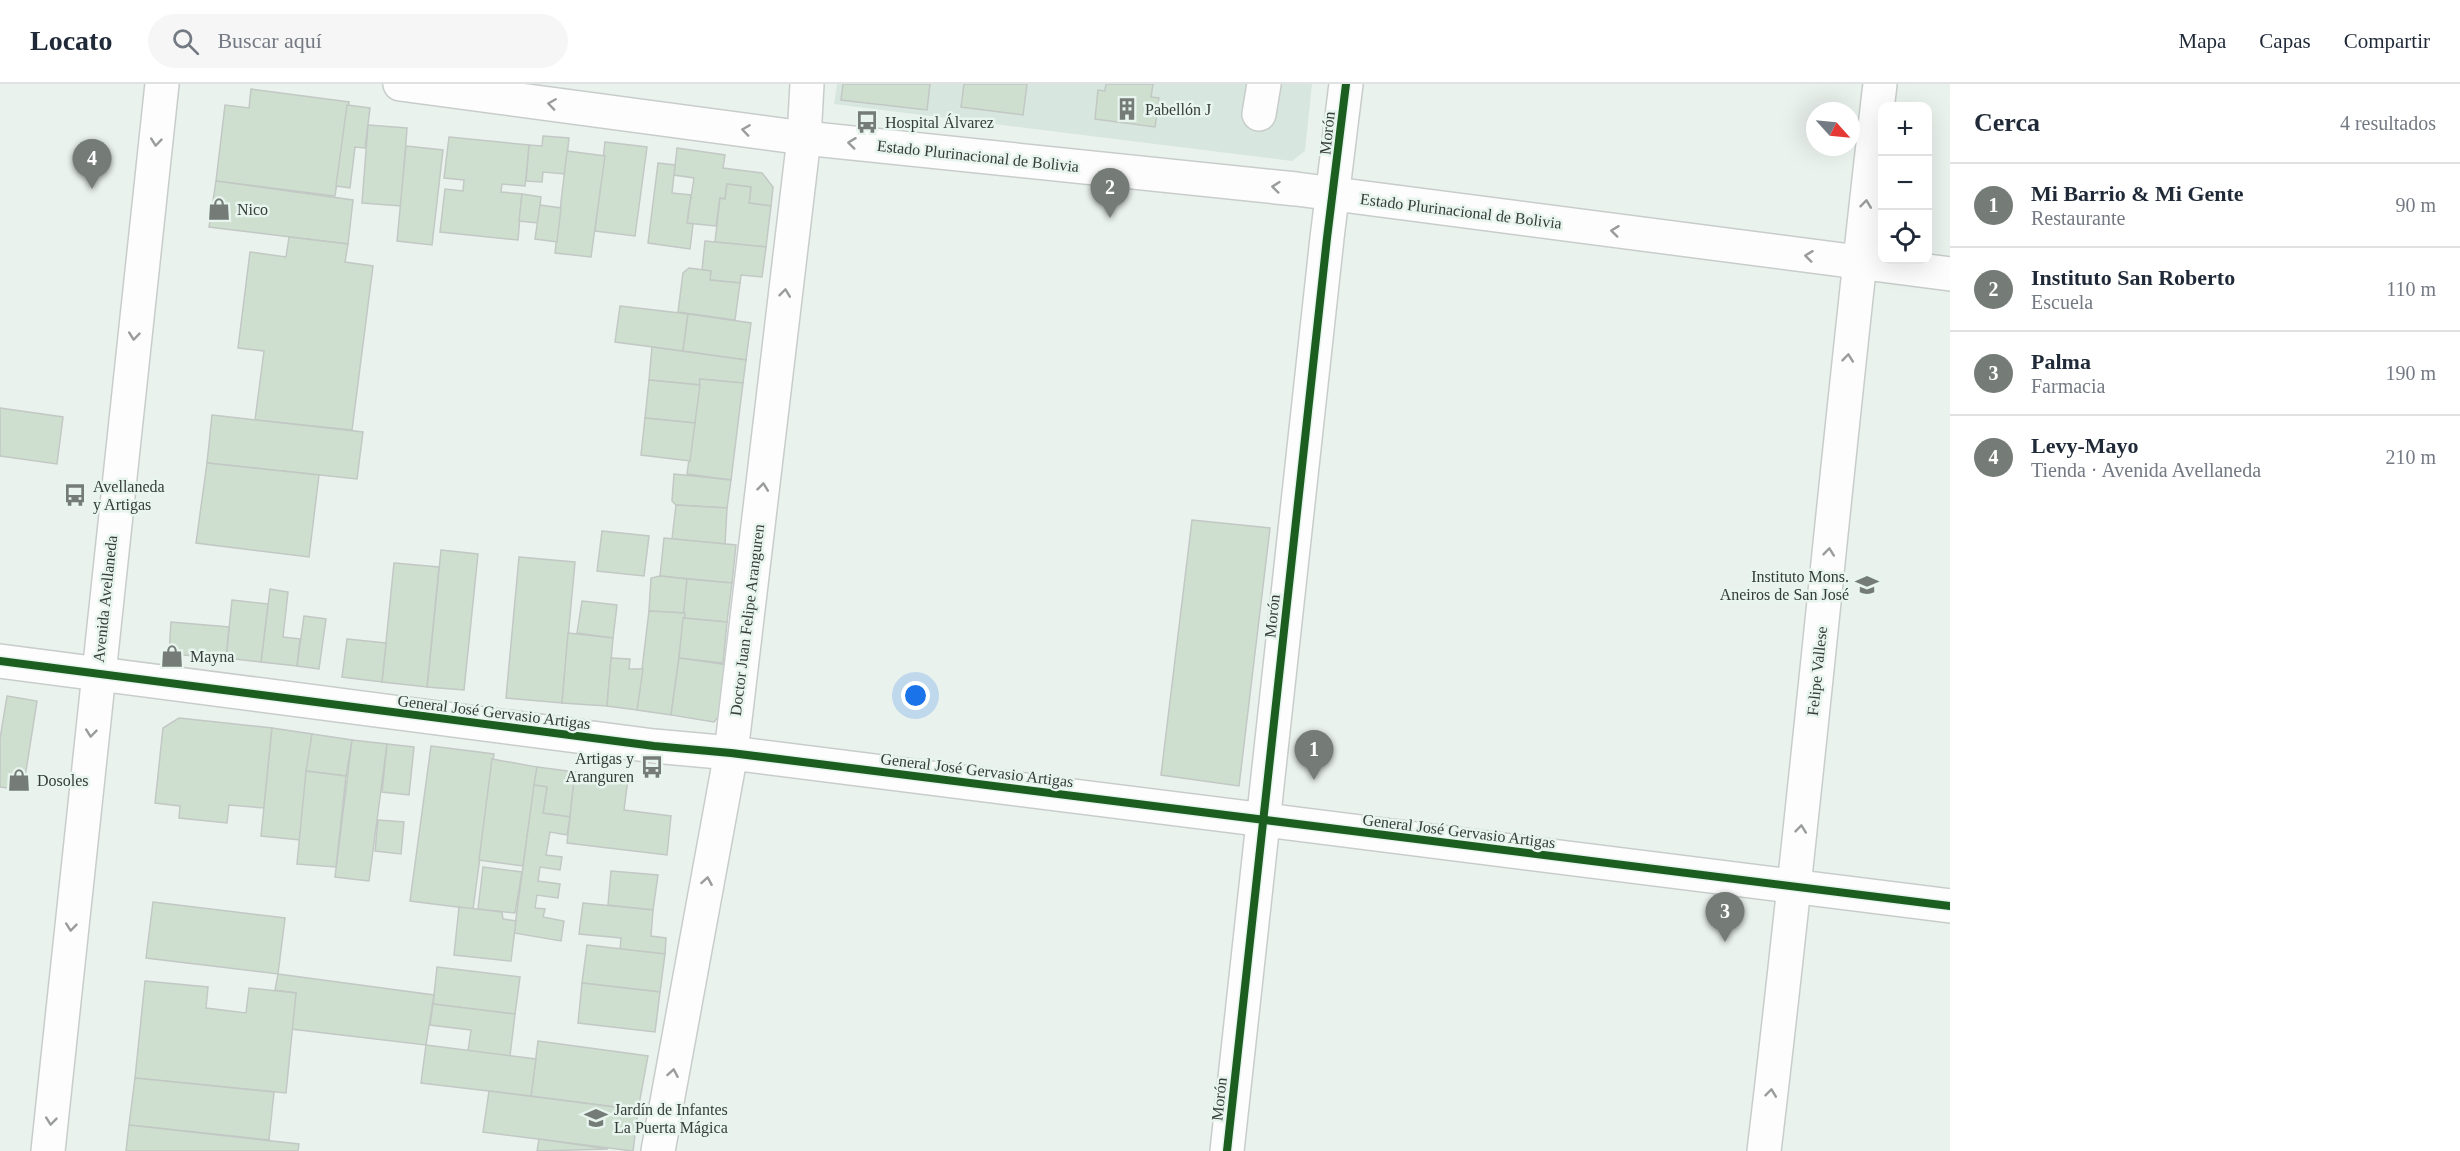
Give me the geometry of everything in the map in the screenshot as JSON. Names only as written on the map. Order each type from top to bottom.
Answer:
[{"type":"street","name":"Avenida Avellaneda","points":[[48,1151],[162,84]]},
{"type":"street","name":"Estado Plurinacional de Bolivia","points":[[400,84],[804,138],[1334,194],[1950,274]]},
{"type":"street","name":"Doctor Juan Felipe Aranguren","points":[[658,1151],[731,753],[804,138],[807,84]]},
{"type":"street","name":"Morón","points":[[1227,1151],[1327,238],[1346,84]]},
{"type":"street","name":"Felipe Vallese","points":[[1764,1151],[1796,888],[1859,262],[1880,84]]},
{"type":"street","name":"General José Gervasio Artigas","points":[[0,661],[1950,906]]},
{"type":"shaded area","points":[[837,84],[1312,84],[1305,151],[1292,161],[834,104]]},
{"type":"building","points":[[843,84],[930,84],[927,110],[841,100]]},
{"type":"building","points":[[964,84],[1027,84],[1023,115],[961,107]]},
{"type":"building","name":"Pabellón J","points":[[1106,84],[1153,84],[1151,97],[1159,98],[1155,127],[1095,119],[1098,90],[1105,91]]},
{"type":"building","points":[[251,89],[349,102],[335,196],[216,181],[225,105],[249,108]]},
{"type":"building","points":[[347,105],[370,108],[365,148],[355,147],[350,188],[336,186]]},
{"type":"building","points":[[368,125],[407,128],[401,206],[362,203]]},
{"type":"building","points":[[543,136],[569,138],[565,174],[543,172],[542,182],[526,181],[529,145],[542,146]]},
{"type":"building","points":[[449,137],[529,145],[525,186],[502,184],[501,192],[522,194],[518,240],[440,232],[445,189],[463,191],[464,180],[444,178]]},
{"type":"building","points":[[605,142],[647,147],[635,236],[595,231]]},
{"type":"building","points":[[406,146],[443,150],[432,245],[397,241]]},
{"type":"building","points":[[677,148],[725,155],[723,168],[762,173],[773,187],[771,206],[749,203],[751,187],[727,184],[725,199],[720,198],[716,226],[687,223],[694,178],[674,175]]},
{"type":"building","points":[[567,151],[605,156],[591,257],[555,253]]},
{"type":"building","points":[[658,163],[675,165],[672,193],[691,195],[687,223],[693,224],[690,249],[648,243]]},
{"type":"building","points":[[216,181],[353,200],[348,244],[209,227]]},
{"type":"building","points":[[727,184],[751,187],[749,203],[771,206],[766,247],[715,242],[720,198],[725,199]]},
{"type":"building","points":[[522,194],[541,197],[538,223],[519,221]]},
{"type":"building","points":[[540,205],[561,208],[557,242],[535,239]]},
{"type":"building","points":[[289,237],[348,244],[345,262],[373,266],[352,430],[255,420],[264,351],[238,348],[250,252],[286,257]]},
{"type":"building","points":[[705,241],[766,247],[762,277],[741,275],[740,283],[710,280],[711,271],[702,270]]},
{"type":"building","points":[[689,268],[711,271],[710,280],[740,283],[735,320],[678,312],[683,273]]},
{"type":"building","points":[[620,306],[688,314],[683,351],[615,342]]},
{"type":"building","points":[[688,314],[751,323],[746,360],[683,351]]},
{"type":"building","points":[[652,347],[746,360],[743,383],[700,379],[700,385],[649,380]]},
{"type":"building","points":[[700,379],[743,383],[731,480],[687,474]]},
{"type":"building","points":[[649,380],[700,385],[695,423],[645,418]]},
{"type":"building","points":[[0,408],[63,417],[57,464],[0,456]]},
{"type":"building","points":[[212,415],[363,432],[357,479],[207,463]]},
{"type":"building","points":[[645,418],[695,423],[690,461],[641,455]]},
{"type":"building","points":[[207,463],[319,475],[309,557],[196,543]]},
{"type":"building","points":[[674,474],[731,480],[727,508],[676,505],[672,501]]},
{"type":"building","points":[[676,505],[727,508],[725,544],[672,539]]},
{"type":"building","points":[[1192,520],[1270,528],[1239,786],[1161,775]]},
{"type":"building","points":[[602,531],[649,536],[644,576],[597,571]]},
{"type":"building","points":[[664,538],[736,545],[732,583],[660,576]]},
{"type":"building","points":[[441,550],[478,554],[464,690],[427,687]]},
{"type":"building","points":[[519,557],[575,562],[562,703],[506,698]]},
{"type":"building","points":[[394,563],[439,567],[427,687],[382,682]]},
{"type":"building","points":[[660,576],[687,579],[685,613],[649,611],[651,578]]},
{"type":"building","points":[[687,579],[732,583],[727,622],[683,618]]},
{"type":"building","points":[[270,589],[288,592],[283,637],[300,639],[297,666],[261,662]]},
{"type":"building","points":[[232,600],[268,604],[261,662],[226,658]]},
{"type":"building","points":[[582,601],[617,605],[613,638],[577,633]]},
{"type":"building","points":[[649,611],[685,613],[671,715],[637,710]]},
{"type":"building","points":[[304,616],[326,619],[319,669],[297,666]]},
{"type":"building","points":[[683,618],[727,622],[723,663],[679,658]]},
{"type":"building","points":[[171,622],[229,627],[226,658],[169,654]]},
{"type":"building","points":[[568,633],[613,638],[607,706],[562,703]]},
{"type":"building","points":[[347,639],[386,643],[382,682],[342,677]]},
{"type":"building","points":[[611,658],[630,659],[629,669],[643,669],[637,710],[607,706]]},
{"type":"building","points":[[679,658],[729,665],[723,711],[714,722],[671,715]]},
{"type":"building","points":[[7,696],[37,701],[23,790],[0,787],[0,739]]},
{"type":"building","points":[[179,718],[272,728],[264,808],[229,805],[227,823],[179,818],[180,806],[155,803],[163,728]]},
{"type":"building","points":[[272,728],[312,734],[300,840],[261,836]]},
{"type":"building","points":[[312,734],[352,740],[346,776],[306,771]]},
{"type":"building","points":[[352,740],[387,744],[369,881],[335,877]]},
{"type":"building","points":[[387,744],[414,747],[409,795],[382,792]]},
{"type":"building","points":[[431,746],[494,754],[473,909],[410,901]]},
{"type":"building","points":[[492,759],[537,767],[523,866],[479,860]]},
{"type":"building","points":[[537,767],[575,772],[570,817],[543,813],[547,787],[534,785]]},
{"type":"building","points":[[306,771],[346,776],[336,867],[297,864]]},
{"type":"building","points":[[575,772],[628,778],[624,810],[671,816],[667,855],[567,843]]},
{"type":"building","points":[[534,785],[547,787],[543,813],[570,817],[567,835],[550,832],[546,855],[562,857],[560,870],[540,867],[538,881],[560,884],[558,898],[537,895],[535,908],[545,909],[543,917],[564,921],[561,941],[514,933]]},
{"type":"building","points":[[378,820],[404,822],[401,854],[375,851]]},
{"type":"building","points":[[483,867],[522,872],[515,913],[478,909]]},
{"type":"building","points":[[611,871],[658,875],[653,910],[608,905]]},
{"type":"building","points":[[153,902],[285,918],[278,974],[146,958]]},
{"type":"building","points":[[583,903],[653,910],[651,936],[666,938],[665,954],[620,950],[621,938],[579,934]]},
{"type":"building","points":[[459,907],[502,912],[503,919],[516,921],[511,961],[454,955]]},
{"type":"building","points":[[587,945],[665,954],[660,992],[582,983]]},
{"type":"building","points":[[437,967],[520,977],[515,1014],[433,1004]]},
{"type":"building","points":[[278,974],[434,995],[426,1045],[291,1029],[296,993],[275,990]]},
{"type":"building","points":[[145,981],[208,987],[206,1008],[246,1013],[249,988],[296,993],[286,1093],[135,1078]]},
{"type":"building","points":[[582,983],[660,992],[655,1032],[578,1023]]},
{"type":"building","points":[[433,1004],[515,1014],[510,1056],[468,1051],[471,1030],[430,1025]]},
{"type":"building","points":[[538,1041],[648,1056],[638,1110],[531,1096]]},
{"type":"building","points":[[426,1045],[536,1059],[531,1096],[421,1083]]},
{"type":"building","points":[[135,1078],[274,1092],[269,1140],[129,1125]]},
{"type":"building","points":[[489,1091],[638,1110],[633,1151],[483,1132]]},
{"type":"building","points":[[129,1125],[299,1144],[298,1151],[126,1151]]},
{"type":"building","points":[[539,1139],[608,1149],[537,1151]]},
{"type":"cycle path","points":[[1227,1151],[1327,238],[1346,84]]},
{"type":"cycle path","points":[[0,661],[654,746],[731,753],[1950,906]]},
{"type":"place","name":"Pabellón J","points":[[1127,109]]},
{"type":"place","name":"Hospital Álvarez","points":[[867,122]]},
{"type":"place","name":"Levy-Mayo","points":[[92,189]]},
{"type":"place","name":"Nico","points":[[219,209]]},
{"type":"place","name":"Instituto San Roberto","points":[[1110,218]]},
{"type":"place","name":"Avellaneda y Artigas","points":[[75,495]]},
{"type":"place","name":"Instituto Mons. Aneiros de San José","points":[[1867,585]]},
{"type":"place","name":"Mayna","points":[[172,656]]},
{"type":"place","name":"Artigas y Aranguren","points":[[652,767]]},
{"type":"place","name":"Dosoles","points":[[19,780]]},
{"type":"place","name":"Mi Barrio & Mi Gente","points":[[1314,780]]},
{"type":"place","name":"Palma","points":[[1725,942]]},
{"type":"place","name":"Jardín de Infantes La Puerta Mágica","points":[[596,1118]]}]
